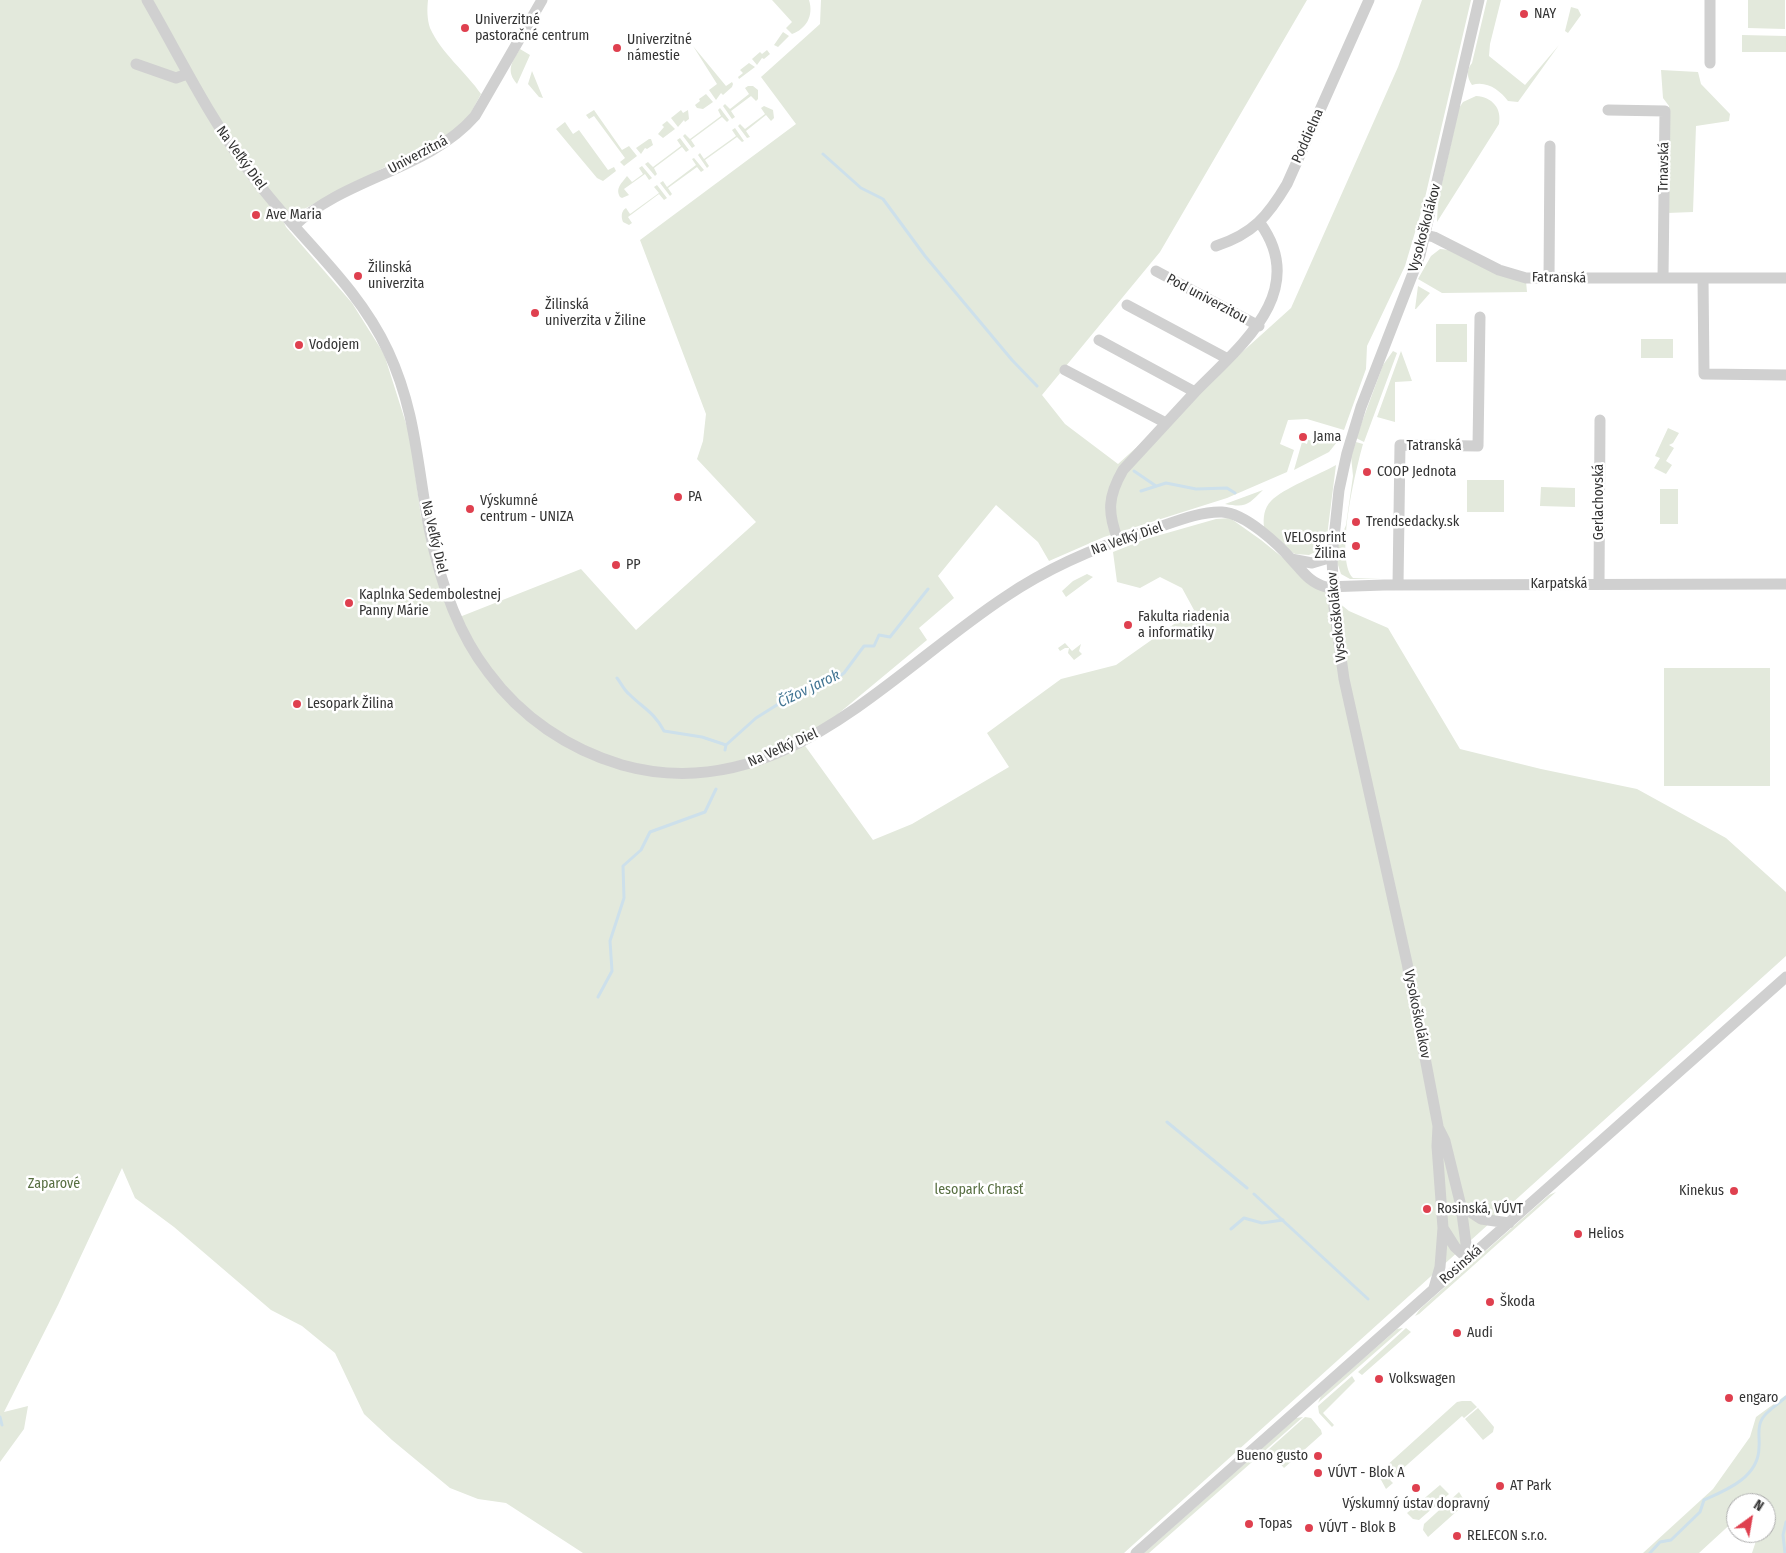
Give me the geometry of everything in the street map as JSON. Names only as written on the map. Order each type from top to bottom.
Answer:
[{"type":"street","name":"Na Veľký Diel","points":[[147,0],[187,74],[227,141],[258,183],[360,303],[391,358],[413,425],[432,540],[453,608],[473,649],[501,688],[534,720],[566,742],[603,759],[636,768],[682,774],[736,767],[771,756],[805,741],[852,712],[984,611],[1019,587],[1065,562],[1118,540],[1204,514],[1226,513],[1249,522],[1292,559],[1304,574],[1317,585],[1332,586]]},
{"type":"street","name":"Univerzitná","points":[[294,226],[321,205],[439,146],[467,126],[475,116],[542,0]]},
{"type":"street","name":"Poddielna","points":[[1216,246],[1248,231],[1260,223],[1274,206],[1287,184],[1369,0]]},
{"type":"street","name":"Vysokoškolákov","points":[[1468,1259],[1455,1247],[1443,1228],[1437,1146],[1438,1126],[1407,963],[1344,679],[1332,586],[1332,557],[1339,490],[1349,446],[1361,406],[1411,279],[1425,235],[1479,0]]},
{"type":"street","points":[[1710,0],[1710,63]]},
{"type":"street","points":[[136,64],[176,78],[187,74]]},
{"type":"street","name":"Trnavská","points":[[1608,110],[1665,111],[1663,278]]},
{"type":"street","points":[[1549,278],[1550,146]]},
{"type":"street","name":"Pod univerzitou","points":[[1118,540],[1110,508],[1112,489],[1122,470],[1259,326],[1272,299],[1277,270],[1274,245],[1260,223]]},
{"type":"street","name":"Fatranská","points":[[1425,235],[1434,237],[1512,275],[1549,278],[1786,278]]},
{"type":"street","name":"Pod univerzitou","points":[[1156,271],[1259,326]]},
{"type":"street","points":[[1703,278],[1704,374],[1786,375]]},
{"type":"street","points":[[1127,305],[1228,359]]},
{"type":"street","name":"Tatranská","points":[[1398,585],[1400,445],[1478,446],[1480,317]]},
{"type":"street","points":[[1098,340],[1195,392]]},
{"type":"street","points":[[1066,370],[1166,423]]},
{"type":"street","name":"Gerlachovská","points":[[1599,584],[1600,420]]},
{"type":"street","points":[[1292,559],[1312,563],[1332,557]]},
{"type":"street","name":"Karpatská","points":[[1332,586],[1786,584]]},
{"type":"street","name":"Rosinská","points":[[1136,1553],[1786,977]]},
{"type":"street","name":"Vysokoškolákov","points":[[1438,1126],[1445,1141],[1461,1206],[1468,1259]]},
{"type":"street","points":[[1461,1206],[1481,1219],[1509,1222]]},
{"type":"street","points":[[1434,1289],[1440,1267],[1443,1228]]},
{"type":"green space","name":"lesopark Chrasť","points":[[0,0],[428,0],[428,21],[440,46],[481,94],[464,126],[283,220],[286,227],[352,303],[384,354],[410,436],[421,517],[457,618],[581,569],[636,630],[756,522],[697,459],[703,441],[706,414],[640,240],[796,124],[761,77],[820,24],[821,0],[1307,0],[1160,252],[1042,395],[1065,424],[1118,464],[1291,308],[1398,67],[1422,0],[1471,0],[1424,202],[1405,266],[1367,346],[1366,369],[1344,430],[1307,419],[1288,420],[1280,444],[1294,450],[1287,472],[1227,498],[1104,537],[1049,561],[1038,542],[996,505],[938,576],[954,598],[919,628],[927,640],[803,743],[873,840],[912,824],[1009,767],[987,733],[1061,679],[1116,665],[1194,610],[1182,588],[1160,577],[1140,588],[1117,582],[1113,552],[1146,539],[1216,519],[1230,518],[1261,540],[1349,611],[1388,628],[1460,749],[1541,769],[1637,789],[1726,838],[1786,892],[1786,956],[1124,1553],[583,1553],[506,1503],[478,1499],[450,1488],[392,1440],[364,1414],[335,1353],[302,1326],[271,1310],[174,1227],[135,1198],[122,1168],[58,1305],[4,1412],[28,1406],[24,1429],[0,1462]]},
{"type":"green space","points":[[772,0],[809,0],[810,16],[808,21],[801,29],[792,34],[786,28],[792,22]]},
{"type":"green space","points":[[1487,0],[1501,0],[1490,44],[1489,56],[1525,85],[1559,45],[1518,102],[1508,101],[1501,93],[1487,85],[1472,85],[1469,80],[1468,71],[1472,63]]},
{"type":"green space","points":[[1748,0],[1785,0],[1785,29],[1748,28]]},
{"type":"green space","points":[[1571,7],[1578,9],[1581,15],[1568,33],[1565,31]]},
{"type":"green space","points":[[783,32],[789,36],[778,47],[774,45]]},
{"type":"green space","points":[[1742,35],[1786,36],[1786,52],[1742,52]]},
{"type":"green space","points":[[693,46],[726,86],[732,82],[733,84],[723,95],[721,93],[716,100],[709,90],[717,84]]},
{"type":"green space","points":[[520,49],[530,55],[517,84],[512,75],[511,67]]},
{"type":"green space","points":[[767,50],[770,54],[764,59],[762,58],[757,65],[752,59],[760,52],[762,54]]},
{"type":"green space","points":[[749,63],[755,67],[739,79],[738,77],[743,73],[740,70]]},
{"type":"green space","points":[[1661,70],[1698,72],[1701,84],[1730,114],[1729,121],[1696,126],[1693,212],[1667,213],[1669,106],[1663,98]]},
{"type":"green space","points":[[532,71],[543,98],[539,97],[528,84]]},
{"type":"green space","points":[[753,86],[758,90],[758,99],[756,101],[751,96],[731,111],[735,117],[732,119],[723,106],[725,104],[730,109],[749,94],[745,88]]},
{"type":"green space","points":[[706,94],[713,102],[703,109],[697,108],[695,105]]},
{"type":"green space","points":[[1476,96],[1487,99],[1495,104],[1500,118],[1499,124],[1437,222],[1438,201],[1459,108],[1463,102]]},
{"type":"green space","points":[[764,106],[773,110],[774,118],[771,121],[766,115],[746,131],[750,137],[747,138],[738,126],[740,124],[745,129],[765,114],[761,108]]},
{"type":"green space","points":[[720,108],[729,120],[727,122],[722,117],[691,140],[695,146],[692,148],[683,136],[685,134],[690,139],[721,116],[718,110]]},
{"type":"green space","points":[[594,110],[622,150],[629,146],[637,156],[624,166],[620,162],[625,158],[594,116],[589,119],[586,115]]},
{"type":"green space","points":[[681,110],[683,113],[688,110],[689,119],[685,122],[684,120],[678,127],[671,118]]},
{"type":"green space","points":[[667,121],[675,129],[663,138],[658,134],[664,127],[662,125]]},
{"type":"green space","points":[[565,122],[573,134],[579,130],[608,170],[614,167],[616,171],[603,181],[597,178],[556,129]]},
{"type":"green space","points":[[735,128],[744,141],[742,142],[737,137],[705,160],[709,166],[707,168],[698,155],[700,153],[704,159],[736,136],[732,130]]},
{"type":"green space","points":[[680,138],[689,150],[686,152],[682,147],[654,168],[657,174],[655,176],[645,164],[648,162],[653,167],[681,146],[677,140]]},
{"type":"green space","points":[[651,139],[653,145],[647,149],[645,148],[641,154],[636,148]]},
{"type":"green space","points":[[694,158],[704,170],[701,172],[697,167],[668,188],[672,194],[670,196],[660,183],[663,181],[667,187],[696,165],[692,159]]},
{"type":"green space","points":[[642,166],[652,178],[649,180],[645,174],[624,189],[629,195],[620,197],[618,191],[621,183],[627,176],[632,182],[643,174],[639,168]]},
{"type":"green space","points":[[657,185],[667,198],[664,200],[659,194],[628,217],[632,223],[629,225],[623,222],[622,214],[624,209],[626,208],[630,214],[659,193],[654,187]]},
{"type":"green space","points":[[1440,249],[1450,250],[1526,281],[1527,292],[1442,293],[1418,279],[1431,256]]},
{"type":"green space","points":[[1418,286],[1430,293],[1415,309]]},
{"type":"green space","points":[[1436,324],[1467,324],[1467,362],[1436,362]]},
{"type":"green space","points":[[1641,339],[1673,339],[1673,358],[1641,358]]},
{"type":"green space","points":[[1393,351],[1397,353],[1364,442],[1356,438],[1383,365]]},
{"type":"green space","points":[[1401,351],[1412,381],[1395,382],[1395,422],[1377,417]]},
{"type":"green space","points":[[1668,428],[1679,433],[1673,443],[1669,445],[1674,448],[1666,461],[1672,465],[1666,474],[1654,468],[1660,458],[1655,456]]},
{"type":"green space","points":[[1316,430],[1341,437],[1329,452],[1294,470],[1302,442],[1307,444],[1308,440],[1313,441]]},
{"type":"green space","points":[[1356,442],[1363,444],[1348,513],[1346,552],[1348,568],[1353,578],[1381,579],[1350,579],[1341,574],[1337,562],[1338,545],[1346,525],[1353,476],[1351,456]]},
{"type":"green space","points":[[1336,465],[1327,536],[1319,550],[1309,555],[1295,554],[1264,527],[1265,510],[1276,496]]},
{"type":"green space","points":[[1467,480],[1504,480],[1504,512],[1467,512]]},
{"type":"green space","points":[[1541,487],[1575,488],[1575,507],[1540,506]]},
{"type":"green space","points":[[1660,489],[1678,489],[1678,524],[1660,524]]},
{"type":"green space","points":[[1263,490],[1247,504],[1225,504]]},
{"type":"green space","points":[[1087,574],[1093,577],[1066,597],[1062,591],[1073,581]]},
{"type":"green space","points":[[1065,643],[1072,651],[1081,644],[1079,651],[1082,654],[1074,660],[1068,653],[1069,648],[1060,651],[1058,648]]},
{"type":"green space","points":[[1664,668],[1770,668],[1770,786],[1664,786]]},
{"type":"green space","points":[[1556,1192],[1415,1316],[1420,1309],[1549,1195]]},
{"type":"green space","points":[[1403,1328],[1318,1403],[1321,1396],[1397,1329]]},
{"type":"green space","points":[[1406,1328],[1411,1332],[1362,1375],[1358,1372]]},
{"type":"green space","points":[[1352,1376],[1355,1381],[1323,1413],[1334,1425],[1332,1427],[1319,1413],[1318,1406]]},
{"type":"green space","points":[[1786,1395],[1786,1553],[1752,1553],[1755,1543],[1776,1543],[1776,1493],[1726,1493],[1726,1528],[1699,1553],[1643,1553],[1713,1489],[1750,1437],[1756,1417]]},
{"type":"green space","points":[[1471,1401],[1477,1407],[1464,1418],[1462,1416],[1390,1480],[1393,1483],[1386,1489],[1380,1478],[1384,1468],[1457,1402]]},
{"type":"green space","points":[[1478,1408],[1494,1427],[1493,1432],[1483,1440],[1465,1419]]},
{"type":"green space","points":[[1303,1417],[1149,1553],[1144,1553],[1296,1418]]},
{"type":"green space","points":[[1305,1417],[1311,1418],[1322,1434],[1284,1468],[1268,1450]]},
{"type":"green space","points":[[1440,1485],[1449,1494],[1419,1520],[1413,1519],[1407,1513]]},
{"type":"green space","points":[[1459,1492],[1466,1503],[1428,1537],[1423,1530],[1424,1524]]},
{"type":"waterway","points":[[823,154],[861,188],[883,199],[925,256],[1012,360],[1037,386]]},
{"type":"waterway","points":[[1134,471],[1156,486]]},
{"type":"waterway","name":"Čížov jarok","points":[[1141,491],[1166,483],[1196,489],[1227,488],[1235,493]]},
{"type":"waterway","name":"Čížov jarok","points":[[725,750],[726,745],[756,718],[796,693],[833,681],[844,673],[864,646],[874,646],[879,635],[890,637],[928,589]]},
{"type":"waterway","points":[[617,678],[627,692],[656,719],[664,731],[702,737],[726,745]]},
{"type":"waterway","name":"Čížov jarok","points":[[598,997],[612,971],[610,941],[624,898],[623,866],[641,850],[650,832],[705,812],[716,789]]},
{"type":"waterway","points":[[1167,1122],[1247,1188]]},
{"type":"waterway","points":[[1254,1194],[1368,1299]]},
{"type":"waterway","points":[[1231,1229],[1244,1218],[1262,1223],[1283,1220]]},
{"type":"waterway","points":[[1650,1553],[1660,1542],[1671,1540],[1700,1512],[1704,1500],[1732,1487],[1748,1474],[1754,1467],[1758,1457],[1760,1424],[1768,1411],[1786,1397]]},
{"type":"waterway","points":[[0,1417],[2,1425]]},
{"type":"waterway","points":[[1785,1553],[1783,1535],[1786,1522]]},
{"type":"place","name":"NAY","points":[[1524,14]]},
{"type":"place","name":"Univerzitné pastoračné centrum","points":[[465,28]]},
{"type":"place","name":"Univerzitné námestie","points":[[617,48]]},
{"type":"place","name":"Ave Maria","points":[[256,215]]},
{"type":"place","name":"Žilinská univerzita","points":[[358,276]]},
{"type":"place","name":"Žilinská univerzita v Žiline","points":[[535,313]]},
{"type":"place","name":"Vodojem","points":[[299,345]]},
{"type":"place","name":"Jama","points":[[1303,437]]},
{"type":"place","name":"COOP Jednota","points":[[1367,472]]},
{"type":"place","name":"PA","points":[[678,497]]},
{"type":"place","name":"Výskumné centrum - UNIZA","points":[[470,509]]},
{"type":"place","name":"Trendsedacky.sk","points":[[1356,522]]},
{"type":"place","name":"VELOsprint Žilina","points":[[1356,546]]},
{"type":"place","name":"PP","points":[[616,565]]},
{"type":"place","name":"Kaplnka Sedembolestnej Panny Márie","points":[[349,603]]},
{"type":"place","name":"Fakulta riadenia a informatiky","points":[[1128,625]]},
{"type":"place","name":"Lesopark Žilina","points":[[297,704]]},
{"type":"place","name":"Kinekus","points":[[1734,1191]]},
{"type":"place","name":"Rosinská, VÚVT","points":[[1427,1209]]},
{"type":"place","name":"Helios","points":[[1578,1234]]},
{"type":"place","name":"Škoda","points":[[1490,1302]]},
{"type":"place","name":"Audi","points":[[1457,1333]]},
{"type":"place","name":"Volkswagen","points":[[1379,1379]]},
{"type":"place","name":"engaro","points":[[1729,1398]]},
{"type":"place","name":"Bueno gusto","points":[[1318,1456]]},
{"type":"place","name":"VÚVT - Blok A","points":[[1318,1473]]},
{"type":"place","name":"AT Park","points":[[1500,1486]]},
{"type":"place","name":"Výskumný ústav dopravný","points":[[1416,1488]]},
{"type":"place","name":"Topas","points":[[1249,1524]]},
{"type":"place","name":"VÚVT - Blok B","points":[[1309,1528]]},
{"type":"place","name":"RELECON s.r.o.","points":[[1457,1536]]},
{"type":"park label","name":"Zaparové","points":[[54,1184]]}]
